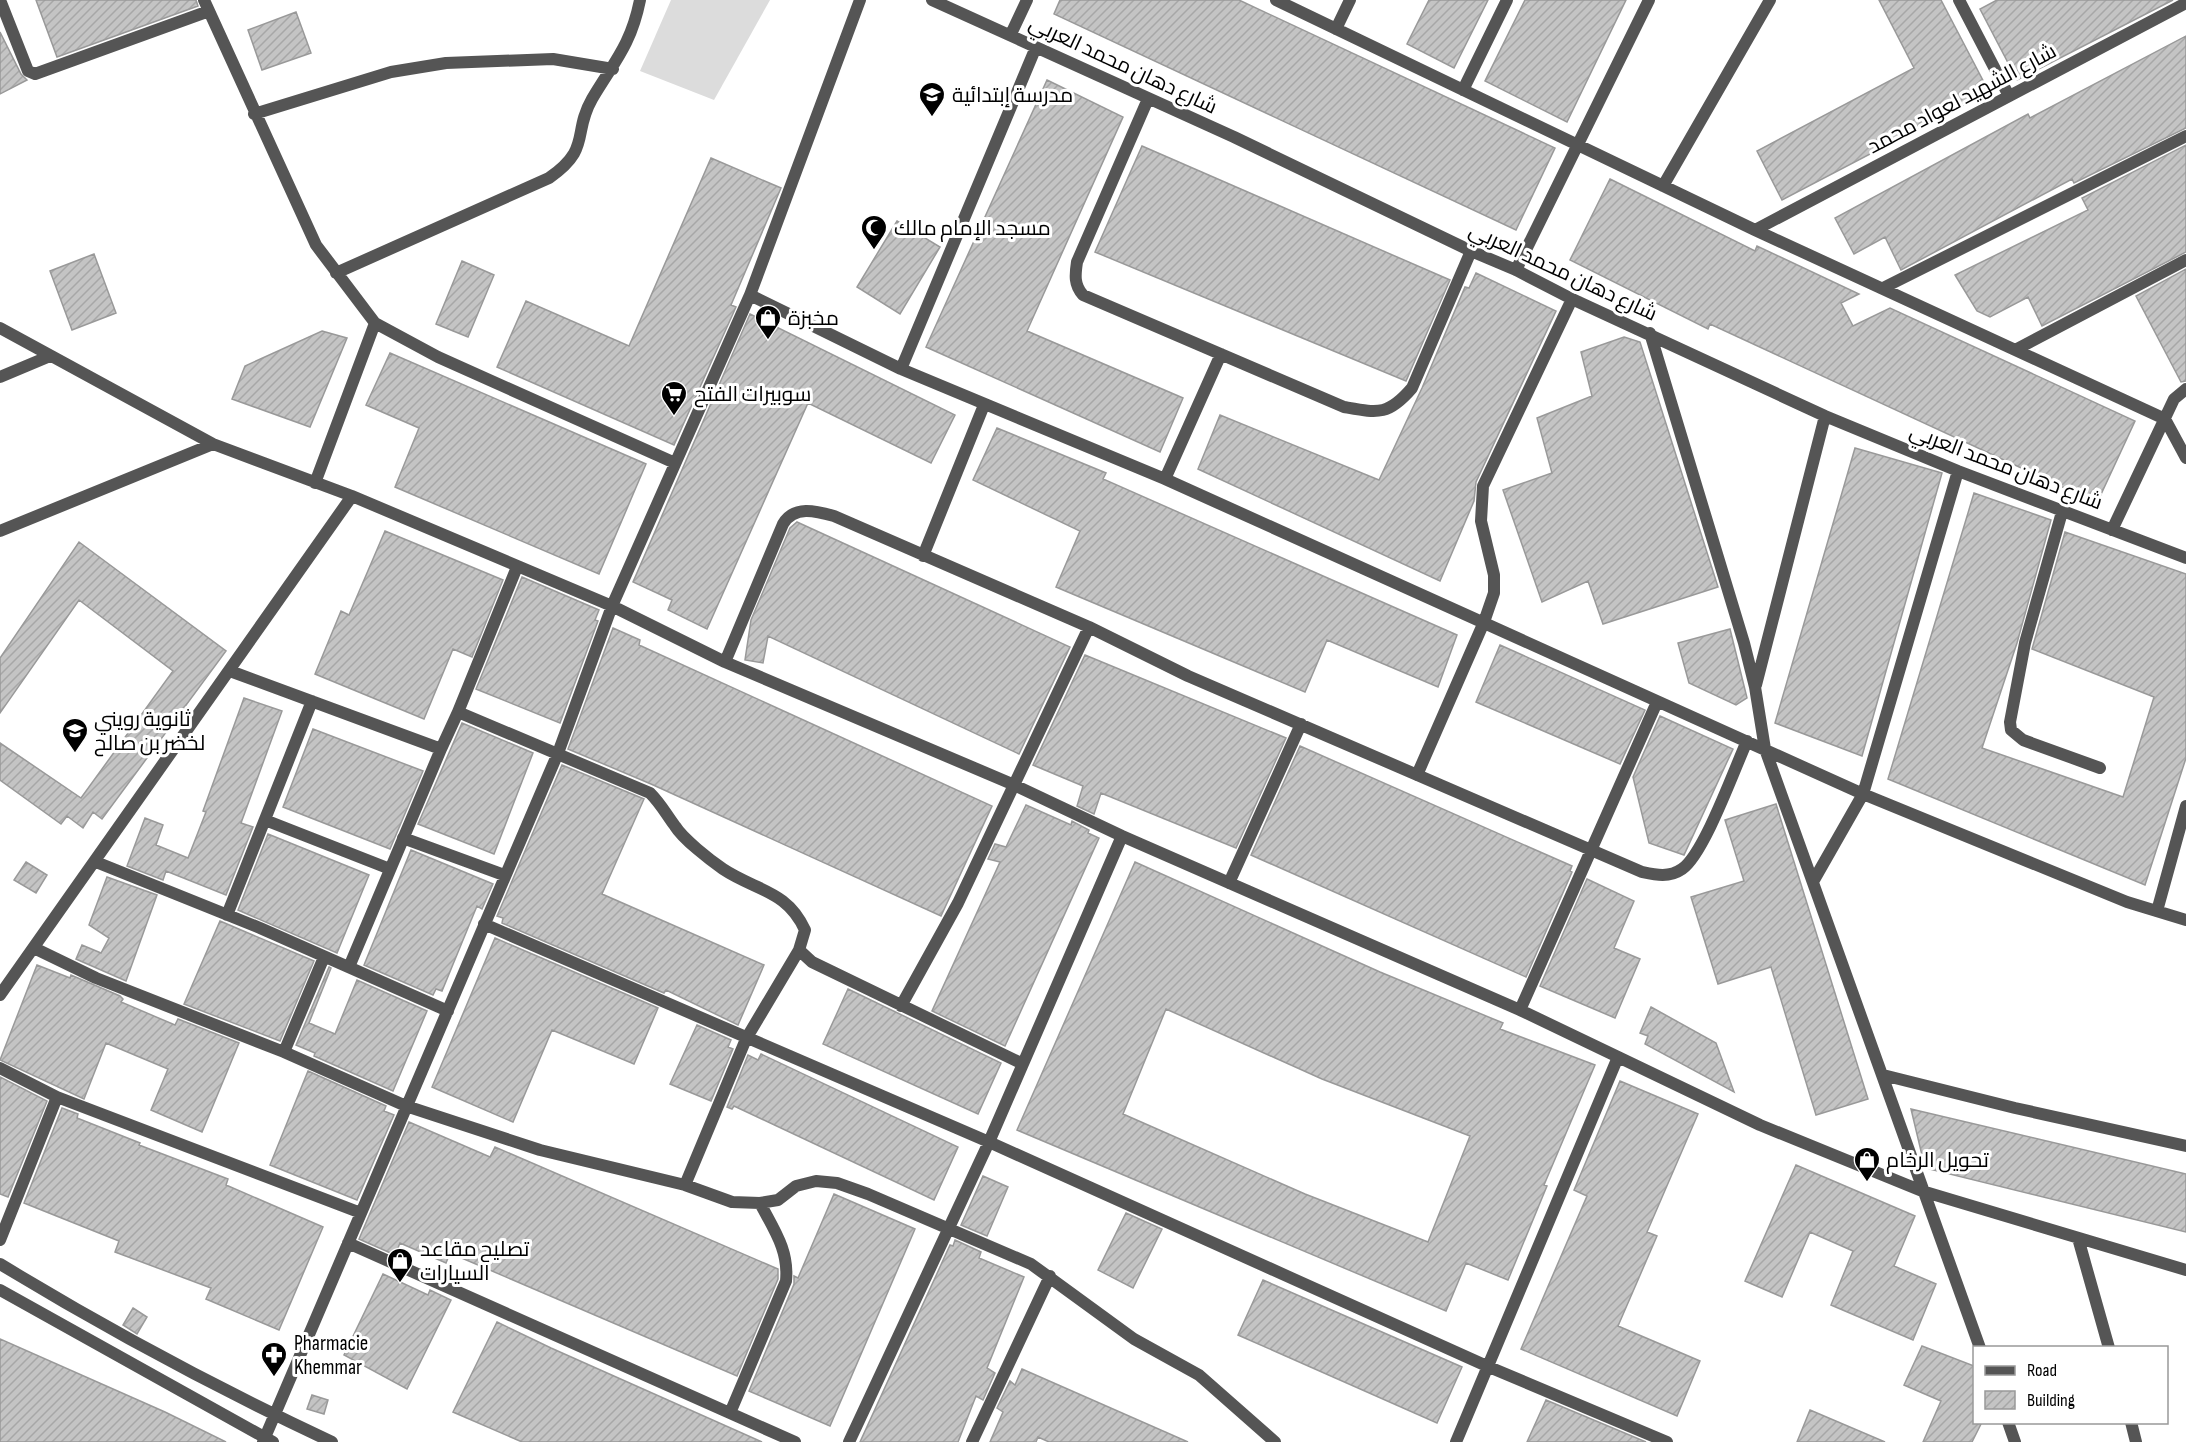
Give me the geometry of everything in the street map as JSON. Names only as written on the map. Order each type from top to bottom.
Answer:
[{"type":"street","points":[[0,0],[5,29],[28,71],[38,74],[207,6],[254,114],[316,245],[375,323],[438,357],[675,463]]},
{"type":"street","points":[[336,273],[549,178],[565,167],[577,149],[591,101],[627,46],[636,21],[640,0]]},
{"type":"street","points":[[0,1290],[266,1441],[273,1414],[558,753],[612,606],[750,295],[860,0]]},
{"type":"street","name":"شارع دهان محمد العربي","points":[[932,0],[1234,137],[1471,251],[1516,270],[1572,299],[1650,333],[1825,416],[2062,512],[2186,558]]},
{"type":"street","points":[[1011,34],[1027,0]]},
{"type":"street","points":[[1276,0],[1755,230],[2165,419],[2186,458]]},
{"type":"street","points":[[1335,29],[1350,0]]},
{"type":"street","points":[[1463,90],[1507,0]]},
{"type":"street","points":[[1516,270],[1648,0]]},
{"type":"street","points":[[1663,186],[1770,0]]},
{"type":"street","points":[[1959,0],[2009,96]]},
{"type":"street","name":"شارع الشهيد لعواد محمد","points":[[1755,230],[2186,3]]},
{"type":"street","points":[[901,369],[1036,47]]},
{"type":"street","points":[[254,114],[391,72],[446,63],[553,59],[613,69]]},
{"type":"street","points":[[1148,99],[1077,262],[1075,279],[1077,289],[1092,299],[1344,407],[1377,413],[1396,406],[1412,388],[1471,251]]},
{"type":"street","points":[[1883,288],[2186,136]]},
{"type":"street","points":[[2015,350],[2186,260]]},
{"type":"street","points":[[750,295],[901,369],[1165,479],[1863,794],[2127,902],[2186,920]]},
{"type":"street","points":[[1417,775],[1484,622],[1494,593],[1494,575],[1480,521],[1483,486],[1572,299]]},
{"type":"street","points":[[315,483],[375,323]]},
{"type":"street","points":[[0,328],[213,444],[352,496],[612,606],[725,662],[1012,784],[1122,836],[1520,1010],[1760,1125],[1922,1191],[2186,1270]]},
{"type":"street","points":[[1650,333],[1755,687],[1765,749],[1980,1346]]},
{"type":"street","points":[[1165,479],[1221,354]]},
{"type":"street","points":[[0,377],[50,356]]},
{"type":"street","points":[[2112,530],[2174,399],[2186,389]]},
{"type":"street","points":[[923,556],[984,405]]},
{"type":"street","points":[[1755,687],[1825,416]]},
{"type":"street","points":[[0,531],[213,444]]},
{"type":"street","points":[[1814,880],[1863,794],[1958,471]]},
{"type":"street","points":[[0,994],[96,862],[352,496]]},
{"type":"street","points":[[725,662],[775,539],[786,518],[792,514],[814,511],[834,516],[1089,627],[1188,676],[1589,852],[1651,874],[1660,876],[1680,871],[1692,862],[1747,741]]},
{"type":"street","points":[[2062,512],[2025,643],[2010,722],[2011,730],[2024,740],[2100,768]]},
{"type":"street","points":[[349,967],[517,567]]},
{"type":"street","points":[[901,1006],[958,903],[1012,784],[1089,627]]},
{"type":"street","points":[[230,671],[441,749]]},
{"type":"street","points":[[227,915],[312,701]]},
{"type":"street","points":[[1520,1010],[1657,702]]},
{"type":"street","points":[[458,712],[650,793],[665,809],[676,828],[723,869],[770,892],[797,911],[805,930],[799,950],[746,1039],[686,1185]]},
{"type":"street","points":[[1229,883],[1301,724]]},
{"type":"street","points":[[2157,911],[2186,806]]},
{"type":"street","points":[[265,820],[390,869]]},
{"type":"street","points":[[849,1442],[989,1142],[1122,836]]},
{"type":"street","points":[[403,838],[504,875]]},
{"type":"street","points":[[96,862],[227,915],[448,1011]]},
{"type":"street","points":[[483,924],[989,1142],[1489,1367],[1667,1442]]},
{"type":"street","points":[[34,948],[96,978],[284,1052],[406,1106],[540,1150],[686,1185],[732,1202],[760,1203],[778,1200],[796,1186],[816,1181],[837,1183],[1031,1264],[1134,1339],[1199,1375],[1275,1442]]},
{"type":"street","points":[[799,950],[812,962],[1023,1064]]},
{"type":"street","points":[[284,1052],[324,957]]},
{"type":"street","points":[[1456,1442],[1618,1057]]},
{"type":"street","points":[[0,1068],[57,1097],[361,1213]]},
{"type":"street","points":[[1883,1075],[2014,1108],[2186,1146]]},
{"type":"street","points":[[0,1240],[57,1097]]},
{"type":"street","points":[[730,1413],[786,1281],[787,1264],[784,1246],[760,1203]]},
{"type":"street","points":[[2078,1238],[2109,1346]]},
{"type":"street","points":[[348,1243],[795,1442]]},
{"type":"street","points":[[0,1264],[59,1300],[273,1414],[332,1442]]},
{"type":"street","points":[[972,1442],[1050,1276]]},
{"type":"street","points":[[2009,1424],[2015,1442]]},
{"type":"street","points":[[2132,1424],[2136,1442]]},
{"type":"shaded area","points":[[671,0],[770,0],[714,100],[640,71]]},
{"type":"building","points":[[36,0],[196,0],[198,6],[57,57]]},
{"type":"building","points":[[1060,0],[1239,0],[1555,148],[1516,230],[1054,14]]},
{"type":"building","points":[[1429,0],[1488,0],[1454,68],[1407,44]]},
{"type":"building","points":[[1525,0],[1626,0],[1567,122],[1485,81]]},
{"type":"building","points":[[1879,0],[1941,0],[1989,92],[1782,200],[1757,151],[1914,68]]},
{"type":"building","points":[[1997,0],[2173,0],[2017,80],[1980,9]]},
{"type":"building","points":[[296,12],[311,53],[262,70],[248,30]]},
{"type":"building","points":[[0,32],[21,74],[27,80],[0,94]]},
{"type":"building","points":[[2186,36],[2186,128],[2074,183],[2072,179],[1901,270],[1885,237],[1854,254],[1835,218],[2028,114],[2030,118]]},
{"type":"building","points":[[1047,80],[1123,117],[1027,331],[1183,398],[1160,452],[926,347]]},
{"type":"building","points":[[2186,145],[2186,252],[2042,326],[2028,297],[1990,317],[1977,311],[1955,275],[2088,210],[2082,198]]},
{"type":"building","points":[[1142,146],[1450,280],[1406,381],[1095,252]]},
{"type":"building","points":[[711,158],[781,188],[731,305],[736,307],[674,445],[497,367],[526,301],[629,346]]},
{"type":"building","points":[[1610,179],[1755,251],[1757,246],[1859,294],[1841,303],[1853,326],[1890,308],[2135,421],[2097,503],[1710,324],[1708,329],[1570,260]]},
{"type":"building","points":[[897,221],[940,247],[900,314],[857,287]]},
{"type":"building","points":[[94,254],[116,313],[72,330],[50,271]]},
{"type":"building","points":[[462,261],[494,275],[468,337],[436,324]]},
{"type":"building","points":[[2186,269],[2186,381],[2181,382],[2136,296]]},
{"type":"building","points":[[1476,273],[1556,311],[1476,482],[1474,501],[1440,581],[1198,469],[1220,415],[1379,480],[1422,388],[1465,287],[1469,288]]},
{"type":"building","points":[[750,314],[955,415],[931,463],[808,403],[707,629],[668,610],[672,600],[633,582]]},
{"type":"building","points":[[322,331],[347,338],[310,427],[232,399],[245,366]]},
{"type":"building","points":[[1624,337],[1640,342],[1718,587],[1603,624],[1588,581],[1542,602],[1503,490],[1552,473],[1537,418],[1592,396],[1581,352]]},
{"type":"building","points":[[390,353],[646,464],[599,574],[395,487],[419,428],[366,405]]},
{"type":"building","points":[[997,428],[1106,473],[1103,479],[1457,635],[1438,687],[1327,640],[1305,692],[1056,587],[1080,531],[973,480]]},
{"type":"building","points":[[1855,448],[1942,473],[1862,756],[1775,723]]},
{"type":"building","points":[[1974,493],[2051,520],[2017,643],[1982,748],[2123,797],[2154,697],[2032,649],[2065,532],[2186,574],[2186,758],[2145,885],[1888,779]]},
{"type":"building","points":[[797,522],[1070,647],[1019,754],[768,636],[763,663],[745,660],[751,620],[790,528]]},
{"type":"building","points":[[385,531],[503,580],[472,657],[453,649],[424,719],[315,674],[341,611],[349,615]]},
{"type":"building","points":[[79,542],[226,651],[102,819],[93,812],[83,828],[67,816],[61,824],[0,780],[0,743],[81,798],[173,671],[79,600],[0,713],[0,658]]},
{"type":"building","points":[[522,577],[599,610],[595,620],[598,621],[560,723],[476,689]]},
{"type":"building","points":[[613,628],[640,640],[639,645],[992,806],[941,916],[651,784],[568,749]]},
{"type":"building","points":[[1730,629],[1747,698],[1736,705],[1689,683],[1678,643]]},
{"type":"building","points":[[1500,645],[1645,710],[1620,764],[1476,702]]},
{"type":"building","points":[[1085,655],[1286,738],[1236,848],[1101,793],[1094,814],[1077,806],[1083,786],[1033,765]]},
{"type":"building","points":[[244,698],[282,711],[241,823],[253,827],[226,895],[166,871],[163,880],[127,866],[145,818],[163,825],[156,845],[188,858]]},
{"type":"building","points":[[1660,716],[1733,749],[1684,855],[1649,843],[1633,777]]},
{"type":"building","points":[[462,723],[533,753],[494,854],[418,824]]},
{"type":"building","points":[[313,729],[423,771],[390,849],[283,807]]},
{"type":"building","points":[[1300,746],[1572,866],[1570,871],[1572,872],[1526,977],[1251,855]]},
{"type":"building","points":[[562,765],[644,799],[602,894],[764,965],[738,1025],[666,990],[664,993],[502,923],[503,918],[497,916]]},
{"type":"building","points":[[1776,804],[1868,1099],[1816,1115],[1771,967],[1718,984],[1691,897],[1744,881],[1725,820]]},
{"type":"building","points":[[1026,805],[1071,825],[1072,821],[1099,838],[1005,1046],[932,1011],[1000,862],[988,859],[995,844],[1006,847]]},
{"type":"building","points":[[268,834],[369,875],[337,953],[238,910]]},
{"type":"building","points":[[411,850],[493,884],[482,909],[477,906],[442,991],[436,989],[433,995],[364,965]]},
{"type":"building","points":[[26,862],[47,875],[36,893],[14,880]]},
{"type":"building","points":[[1135,862],[1380,972],[1503,1023],[1500,1029],[1595,1065],[1544,1185],[1547,1186],[1508,1280],[1466,1263],[1446,1311],[1017,1130]],"holes":[[[1166,1009],[1322,1079],[1470,1136],[1428,1242],[1305,1194],[1123,1114]]]},
{"type":"building","points":[[107,877],[157,895],[126,981],[76,959],[82,945],[101,953],[109,938],[89,925]]},
{"type":"building","points":[[1587,879],[1634,901],[1614,948],[1640,959],[1615,1018],[1540,986]]},
{"type":"building","points":[[220,921],[314,961],[280,1041],[184,1004]]},
{"type":"building","points":[[495,938],[658,1008],[634,1064],[552,1030],[513,1122],[432,1087]]},
{"type":"building","points":[[37,965],[70,978],[71,975],[120,996],[123,999],[121,1002],[175,1025],[178,1019],[239,1043],[202,1132],[151,1110],[168,1069],[106,1043],[84,1099],[0,1060]]},
{"type":"building","points":[[329,967],[331,968],[309,1023],[335,1034],[357,980],[427,1011],[393,1091],[314,1056],[315,1053],[296,1045]]},
{"type":"building","points":[[848,989],[1001,1063],[978,1114],[823,1044]]},
{"type":"building","points":[[1651,1007],[1716,1043],[1734,1092],[1645,1044],[1648,1036],[1640,1033]]},
{"type":"building","points":[[697,1025],[731,1040],[728,1047],[733,1049],[711,1101],[670,1084]]},
{"type":"building","points":[[761,1054],[958,1147],[934,1200],[734,1106],[732,1109],[727,1107],[748,1055],[758,1060]]},
{"type":"building","points":[[308,1071],[386,1106],[384,1111],[394,1115],[357,1200],[270,1165]]},
{"type":"building","points":[[0,1077],[47,1101],[8,1197],[0,1194]]},
{"type":"building","points":[[1620,1081],[1698,1114],[1647,1232],[1657,1236],[1618,1326],[1700,1361],[1677,1416],[1521,1349],[1587,1196],[1574,1190]]},
{"type":"building","points":[[62,1108],[78,1114],[77,1118],[140,1143],[139,1145],[228,1179],[226,1185],[323,1227],[279,1330],[206,1299],[211,1288],[115,1252],[119,1241],[24,1203]]},
{"type":"building","points":[[1911,1109],[2186,1174],[2186,1232],[1925,1168]]},
{"type":"building","points":[[409,1122],[490,1157],[495,1147],[778,1269],[778,1279],[737,1376],[450,1253],[446,1263],[400,1243],[395,1255],[359,1239]]},
{"type":"building","points":[[1796,1165],[1915,1216],[1894,1266],[1936,1284],[1913,1340],[1831,1305],[1853,1251],[1810,1232],[1782,1297],[1745,1281]]},
{"type":"building","points":[[983,1176],[1008,1187],[987,1236],[961,1225]]},
{"type":"building","points":[[834,1194],[915,1229],[830,1426],[749,1391],[794,1284],[794,1276],[798,1278]]},
{"type":"building","points":[[1126,1213],[1162,1229],[1133,1288],[1098,1270]]},
{"type":"building","points":[[955,1240],[981,1252],[979,1258],[1024,1277],[987,1368],[995,1373],[983,1400],[976,1396],[958,1442],[860,1442],[950,1245],[953,1246]]},
{"type":"building","points":[[383,1274],[428,1295],[430,1290],[451,1300],[407,1389],[344,1355]]},
{"type":"building","points":[[1263,1280],[1462,1367],[1437,1423],[1238,1335]]},
{"type":"building","points":[[133,1308],[147,1317],[137,1334],[123,1325]]},
{"type":"building","points":[[497,1322],[762,1442],[522,1442],[453,1412]]},
{"type":"building","points":[[0,1339],[165,1412],[226,1442],[0,1442]]},
{"type":"building","points":[[1922,1346],[1973,1366],[1973,1424],[1981,1424],[1972,1442],[1923,1442],[1941,1401],[1904,1385]]},
{"type":"building","points":[[1022,1369],[1188,1442],[1049,1442],[1038,1437],[1036,1442],[990,1442],[1003,1412],[997,1408],[1010,1381],[1015,1385]]},
{"type":"building","points":[[312,1395],[328,1400],[324,1414],[307,1409]]},
{"type":"building","points":[[1546,1400],[1646,1442],[1527,1442]]},
{"type":"building","points":[[1810,1410],[1885,1442],[1797,1442]]},
{"type":"place","name":"مدرسة إبتدائية","points":[[932,118]]},
{"type":"place","name":"مسجد الإمام مالك","points":[[874,251]]},
{"type":"place","name":"مخبزة","points":[[768,341]]},
{"type":"place","name":"سوبيرات الفتح","points":[[674,417]]},
{"type":"place","name":"ثانوية رويني لخضر بن صالح","points":[[75,754]]},
{"type":"place","name":"تحويل الرخام","points":[[1867,1183]]},
{"type":"place","name":"تصليح مقاعد السيارات","points":[[400,1284]]},
{"type":"place","name":"Pharmacie Khemmar","points":[[274,1378]]}]
